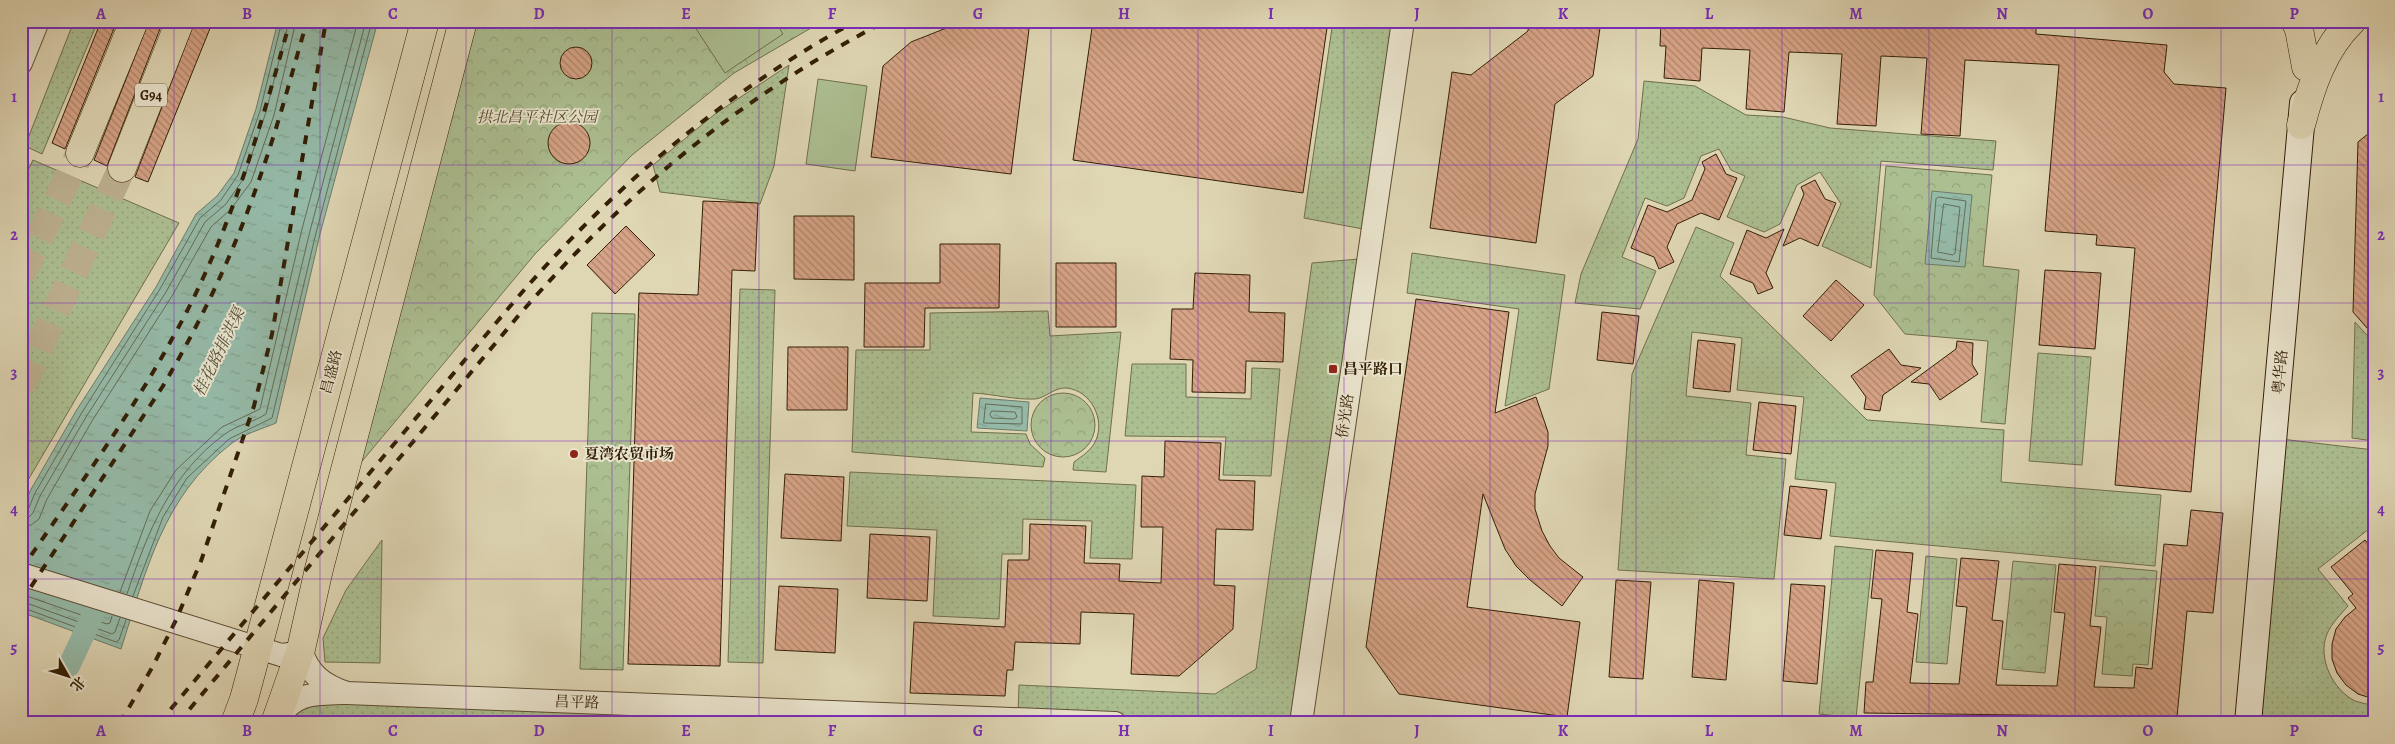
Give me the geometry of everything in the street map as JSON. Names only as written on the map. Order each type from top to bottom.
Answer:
[{"type":"main road","points":[[80,153],[134,21]]},
{"type":"main road","name":"G94","points":[[122,168],[180,21]]},
{"type":"main road","name":"昌盛路","points":[[236,723],[248,685],[264,650],[425,21]]},
{"type":"main road","points":[[276,723],[297,662],[321,559],[463,21]]},
{"type":"main road","points":[[2295,21],[2299,29],[2306,67]]},
{"type":"main road","name":"粤华路","points":[[2248,723],[2310,21]]},
{"type":"main road","points":[[2301,125],[2310,93],[2326,55],[2337,38],[2352,21]]},
{"type":"street","points":[[21,63],[38,21]]},
{"type":"street","name":"侨光路","points":[[1300,723],[1403,21]]},
{"type":"street","points":[[21,574],[285,655],[297,662]]},
{"type":"street","points":[[217,635],[240,654],[248,673],[248,685]]},
{"type":"street","name":"昌平路","points":[[297,662],[307,666],[314,675],[332,688],[347,693],[1114,723]]},
{"type":"street","points":[[276,723],[287,706],[297,699],[314,694],[347,693]]},
{"type":"green space","points":[[74,21],[98,21],[42,154],[25,146]]},
{"type":"green space","name":"拱北昌平社区公园","points":[[465,21],[823,21],[734,73],[632,155],[535,254],[343,484]]},
{"type":"green space","points":[[691,21],[775,21],[783,34],[725,73]]},
{"type":"green space","points":[[1333,21],[1396,21],[1363,229],[1304,218]]},
{"type":"green space","points":[[789,65],[774,166],[760,204],[660,192],[653,165],[715,114]]},
{"type":"green space","points":[[818,79],[867,86],[855,171],[806,164]]},
{"type":"green space","points":[[1644,81],[1695,86],[1746,115],[1783,117],[1830,128],[1996,141],[1993,170],[1881,161],[1871,268],[1822,246],[1841,204],[1820,172],[1797,185],[1780,224],[1764,232],[1727,217],[1745,176],[1731,170],[1719,149],[1701,156],[1684,198],[1667,206],[1645,198],[1622,257],[1656,271],[1640,309],[1575,303],[1581,274],[1638,139]]},
{"type":"green space","points":[[33,160],[179,223],[21,492],[21,184]]},
{"type":"green space","points":[[1886,166],[1992,175],[1983,266],[2019,270],[2005,424],[1981,422],[1988,341],[1905,334],[1874,295]]},
{"type":"green space","points":[[1696,227],[1734,243],[1720,276],[1867,420],[2004,430],[2001,482],[2161,495],[2155,566],[1830,536],[1836,483],[1795,479],[1804,397],[1737,390],[1742,338],[1692,332],[1686,396],[1751,403],[1746,455],[1786,459],[1774,579],[1618,570],[1632,374]]},
{"type":"green space","points":[[1412,253],[1565,275],[1549,389],[1505,406],[1519,309],[1407,293]]},
{"type":"green space","points":[[1359,259],[1296,723],[1235,723],[1018,714],[1019,685],[1215,694],[1256,669],[1312,263]]},
{"type":"green space","points":[[740,289],[775,290],[763,663],[728,662]]},
{"type":"green space","points":[[1048,311],[1050,336],[1121,332],[1106,472],[1073,470],[1074,462],[1094,444],[1099,423],[1094,407],[1089,400],[1076,390],[1067,388],[1058,389],[1035,399],[973,393],[971,432],[1026,434],[1030,444],[1045,458],[1043,467],[852,452],[856,350],[930,350],[930,313]]},
{"type":"green space","points":[[592,313],[635,314],[623,670],[580,669]]},
{"type":"green space","points":[[2355,322],[2374,343],[2374,441],[2352,438]]},
{"type":"green space","points":[[2038,353],[2091,357],[2082,465],[2029,461]]},
{"type":"green space","points":[[1132,364],[1186,364],[1186,397],[1251,399],[1252,368],[1280,369],[1271,476],[1223,475],[1226,437],[1125,436]]},
{"type":"green space","points":[[1057,393],[1069,393],[1086,402],[1093,413],[1095,425],[1093,437],[1086,448],[1069,457],[1057,457],[1045,452],[1036,443],[1031,431],[1031,419],[1036,407],[1045,398]]},
{"type":"green space","points":[[2281,439],[2374,450],[2374,525],[2318,569],[2348,606],[2329,630],[2324,643],[2324,653],[2329,672],[2347,696],[2355,701],[2374,706],[2374,723],[2254,723]]},
{"type":"green space","points":[[850,472],[1136,485],[1132,559],[1090,558],[1092,521],[1023,519],[1022,554],[1002,554],[999,619],[933,616],[937,530],[847,526]]},
{"type":"green space","points":[[382,540],[380,663],[325,662],[323,638],[346,590]]},
{"type":"green space","points":[[1835,546],[1873,550],[1856,718],[1819,714]]},
{"type":"green space","points":[[1926,556],[1957,559],[1947,664],[1916,662]]},
{"type":"green space","points":[[2013,561],[2056,565],[2045,673],[2002,669]]},
{"type":"green space","points":[[2100,566],[2157,571],[2148,665],[2133,664],[2132,676],[2102,674],[2107,617],[2095,616]]},
{"type":"green space","points":[[291,700],[957,723],[282,723]]},
{"type":"water","points":[[278,21],[378,21],[320,234],[276,423],[236,440],[208,465],[189,487],[173,511],[160,537],[139,591],[121,649],[21,612],[21,514],[30,491],[76,411],[156,287],[196,214],[217,196],[234,173],[256,109]]},
{"type":"water","points":[[1932,191],[1972,195],[1965,267],[1925,264]]},
{"type":"water","points":[[980,398],[1029,402],[1027,431],[977,428]]},
{"type":"building","points":[[101,21],[117,21],[65,149],[52,143]]},
{"type":"building","points":[[149,21],[163,21],[107,166],[94,160]]},
{"type":"building","points":[[195,21],[213,21],[148,182],[135,177]]},
{"type":"building","points":[[964,21],[1030,21],[1011,174],[871,157],[883,66],[911,42]]},
{"type":"building","points":[[1093,21],[1328,21],[1303,193],[1073,160]]},
{"type":"building","points":[[1529,21],[1601,21],[1593,76],[1555,104],[1536,243],[1430,228],[1452,72],[1471,75],[1528,31]]},
{"type":"building","points":[[1661,21],[2036,22],[2036,34],[2167,45],[2164,72],[2174,84],[2226,88],[2191,492],[2115,485],[2135,248],[2096,245],[2097,235],[2045,231],[2059,65],[1965,60],[1960,136],[1921,134],[1927,58],[1881,56],[1876,126],[1837,124],[1842,54],[1789,52],[1784,112],[1746,109],[1750,50],[1702,48],[1700,81],[1664,78],[1666,46],[1660,46]]},
{"type":"building","points":[[576,47],[582,48],[587,52],[591,57],[591,69],[587,74],[582,78],[576,79],[570,78],[565,74],[561,69],[560,63],[561,57],[565,52],[570,48]]},
{"type":"building","points":[[573,122],[581,125],[587,131],[590,143],[587,155],[581,161],[565,164],[557,161],[551,155],[548,139],[551,131],[557,125]]},
{"type":"building","points":[[2374,129],[2374,336],[2353,312],[2358,142]]},
{"type":"building","points":[[1716,154],[1726,174],[1737,178],[1719,220],[1701,213],[1677,224],[1667,247],[1674,262],[1659,269],[1654,257],[1631,248],[1648,205],[1667,212],[1692,200],[1705,169],[1702,162]]},
{"type":"building","points":[[1815,180],[1825,199],[1836,203],[1818,246],[1800,238],[1783,246],[1804,194],[1801,187]]},
{"type":"building","points":[[703,201],[758,203],[755,271],[732,270],[720,666],[628,664],[639,293],[698,295]]},
{"type":"building","points":[[794,216],[854,216],[854,280],[794,279]]},
{"type":"building","points":[[626,226],[655,255],[615,294],[587,265]]},
{"type":"building","points":[[1784,229],[1766,273],[1773,288],[1758,294],[1753,283],[1730,274],[1747,230],[1766,238]]},
{"type":"building","points":[[940,244],[1000,244],[999,308],[925,308],[924,347],[864,347],[865,283],[940,283]]},
{"type":"building","points":[[1056,263],[1116,263],[1116,327],[1056,327]]},
{"type":"building","points":[[2045,270],[2101,273],[2095,349],[2039,345]]},
{"type":"building","points":[[1195,273],[1250,275],[1249,312],[1285,313],[1283,362],[1246,361],[1245,393],[1192,392],[1193,360],[1170,359],[1172,309],[1193,309]]},
{"type":"building","points":[[1836,280],[1864,305],[1831,341],[1803,316]]},
{"type":"building","points":[[1416,299],[1509,312],[1495,413],[1536,397],[1548,432],[1548,446],[1535,494],[1535,509],[1542,531],[1550,546],[1559,558],[1583,577],[1562,606],[1530,580],[1516,566],[1505,549],[1483,494],[1467,607],[1580,622],[1567,717],[1399,694],[1366,647]]},
{"type":"building","points":[[1602,312],[1639,316],[1633,364],[1597,360]]},
{"type":"building","points":[[1698,340],[1735,344],[1730,392],[1693,388]]},
{"type":"building","points":[[1957,341],[1973,343],[1972,364],[1978,374],[1940,400],[1929,384],[1911,382],[1956,349]]},
{"type":"building","points":[[788,347],[848,347],[847,410],[787,410]]},
{"type":"building","points":[[1889,349],[1901,365],[1921,368],[1883,395],[1880,411],[1864,409],[1866,397],[1851,376]]},
{"type":"building","points":[[1759,402],[1796,406],[1791,454],[1753,450]]},
{"type":"building","points":[[1165,441],[1221,443],[1219,480],[1255,481],[1253,530],[1216,529],[1214,585],[1235,586],[1233,629],[1179,676],[1131,674],[1134,614],[1081,612],[1080,644],[1015,642],[1013,670],[1007,670],[1005,696],[910,693],[914,622],[1005,627],[1008,560],[1029,560],[1030,524],[1086,526],[1084,563],[1120,564],[1119,581],[1161,583],[1163,527],[1141,527],[1142,476],[1164,477]]},
{"type":"building","points":[[785,474],[844,477],[841,541],[781,538]]},
{"type":"building","points":[[1790,486],[1827,490],[1821,539],[1784,535]]},
{"type":"building","points":[[2191,510],[2223,513],[2213,613],[2187,611],[2177,717],[1864,713],[1866,682],[1873,682],[1882,599],[1871,598],[1876,550],[1913,553],[1907,612],[1918,614],[1910,683],[1959,684],[1967,607],[1956,606],[1961,558],[1999,561],[1992,620],[2003,621],[1996,685],[2057,686],[2065,613],[2054,612],[2059,564],[2096,567],[2090,626],[2101,627],[2094,687],[2134,688],[2136,667],[2152,669],[2164,544],[2187,546]]},
{"type":"building","points":[[870,534],[930,537],[927,601],[867,598]]},
{"type":"building","points":[[2365,540],[2374,551],[2374,699],[2358,694],[2346,685],[2337,673],[2332,659],[2332,644],[2336,629],[2345,617],[2356,608],[2348,598],[2353,594],[2331,567]]},
{"type":"building","points":[[1616,580],[1651,582],[1643,679],[1609,677]]},
{"type":"building","points":[[1699,580],[1734,583],[1726,680],[1692,677]]},
{"type":"building","points":[[1791,584],[1825,586],[1817,684],[1783,681]]},
{"type":"building","points":[[779,586],[838,589],[835,653],[775,650]]},
{"type":"waterway","name":"桂花路排洪渠","points":[[69,666],[96,608]]},
{"type":"tunnel","points":[[21,276],[80,153]]},
{"type":"tunnel","points":[[21,387],[122,168]]},
{"type":"railway","points":[[21,570],[100,456],[137,398],[192,301],[210,263],[241,184],[267,103],[290,21]]},
{"type":"railway","points":[[21,602],[163,386],[204,310],[229,258],[260,177],[307,21]]},
{"type":"railway","points":[[120,723],[153,666],[176,620],[201,561],[254,406],[272,334],[326,21]]},
{"type":"railway","points":[[159,723],[512,304],[588,222],[629,183],[715,112],[807,49],[856,21]]},
{"type":"railway","points":[[178,723],[519,315],[601,227],[688,150],[734,115],[833,50],[886,21]]},
{"type":"place","name":"昌平路口","points":[[1333,369]]},
{"type":"place","name":"夏湾农贸市场","points":[[574,454]]}]
